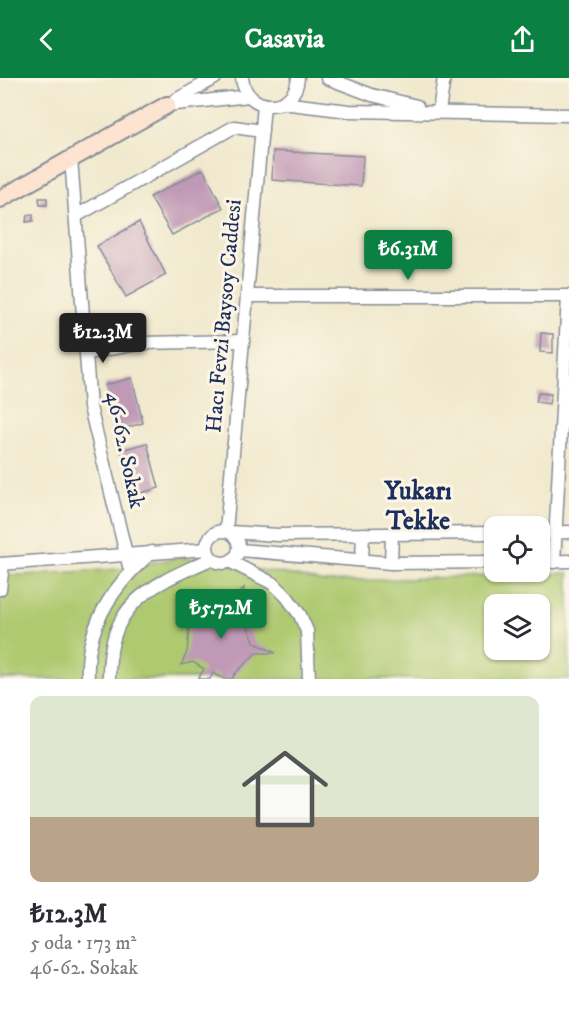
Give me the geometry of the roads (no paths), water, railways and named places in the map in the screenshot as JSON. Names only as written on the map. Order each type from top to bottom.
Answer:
[{"type":"street","points":[[0,200],[215,78]]},
{"type":"street","points":[[242,78],[249,96],[264,105],[282,103],[349,111],[569,115]]},
{"type":"street","points":[[282,103],[294,91],[298,78]]},
{"type":"street","points":[[327,78],[372,95],[439,111]]},
{"type":"street","points":[[439,111],[444,78]]},
{"type":"street","points":[[167,105],[249,96]]},
{"type":"street","name":"Hacı Fevzi Baysoy Caddesi","points":[[228,532],[264,105]]},
{"type":"street","points":[[76,216],[234,127],[262,131]]},
{"type":"street","name":"46-62. Sokak","points":[[71,158],[90,407],[130,570]]},
{"type":"street","points":[[247,296],[568,296],[554,562]]},
{"type":"street","points":[[87,353],[142,343],[243,341]]},
{"type":"street","points":[[209,554],[208,540],[219,531],[278,535],[484,533]]},
{"type":"street","points":[[0,588],[2,564],[152,552],[209,554],[222,564],[231,562],[240,550],[237,539],[228,532]]},
{"type":"street","points":[[550,532],[569,532]]},
{"type":"street","points":[[362,560],[363,534]]},
{"type":"street","points":[[391,562],[392,534]]},
{"type":"street","points":[[240,550],[391,562],[484,562]]},
{"type":"street","points":[[88,679],[90,641],[98,618],[130,570],[152,552]]},
{"type":"street","points":[[109,679],[111,649],[117,630],[132,604],[163,581],[209,554]]},
{"type":"street","points":[[550,562],[569,561]]},
{"type":"street","points":[[231,562],[274,584],[300,615],[307,631],[309,679]]},
{"type":"district","name":"Yukarı Tekke","points":[[418,506]]}]
